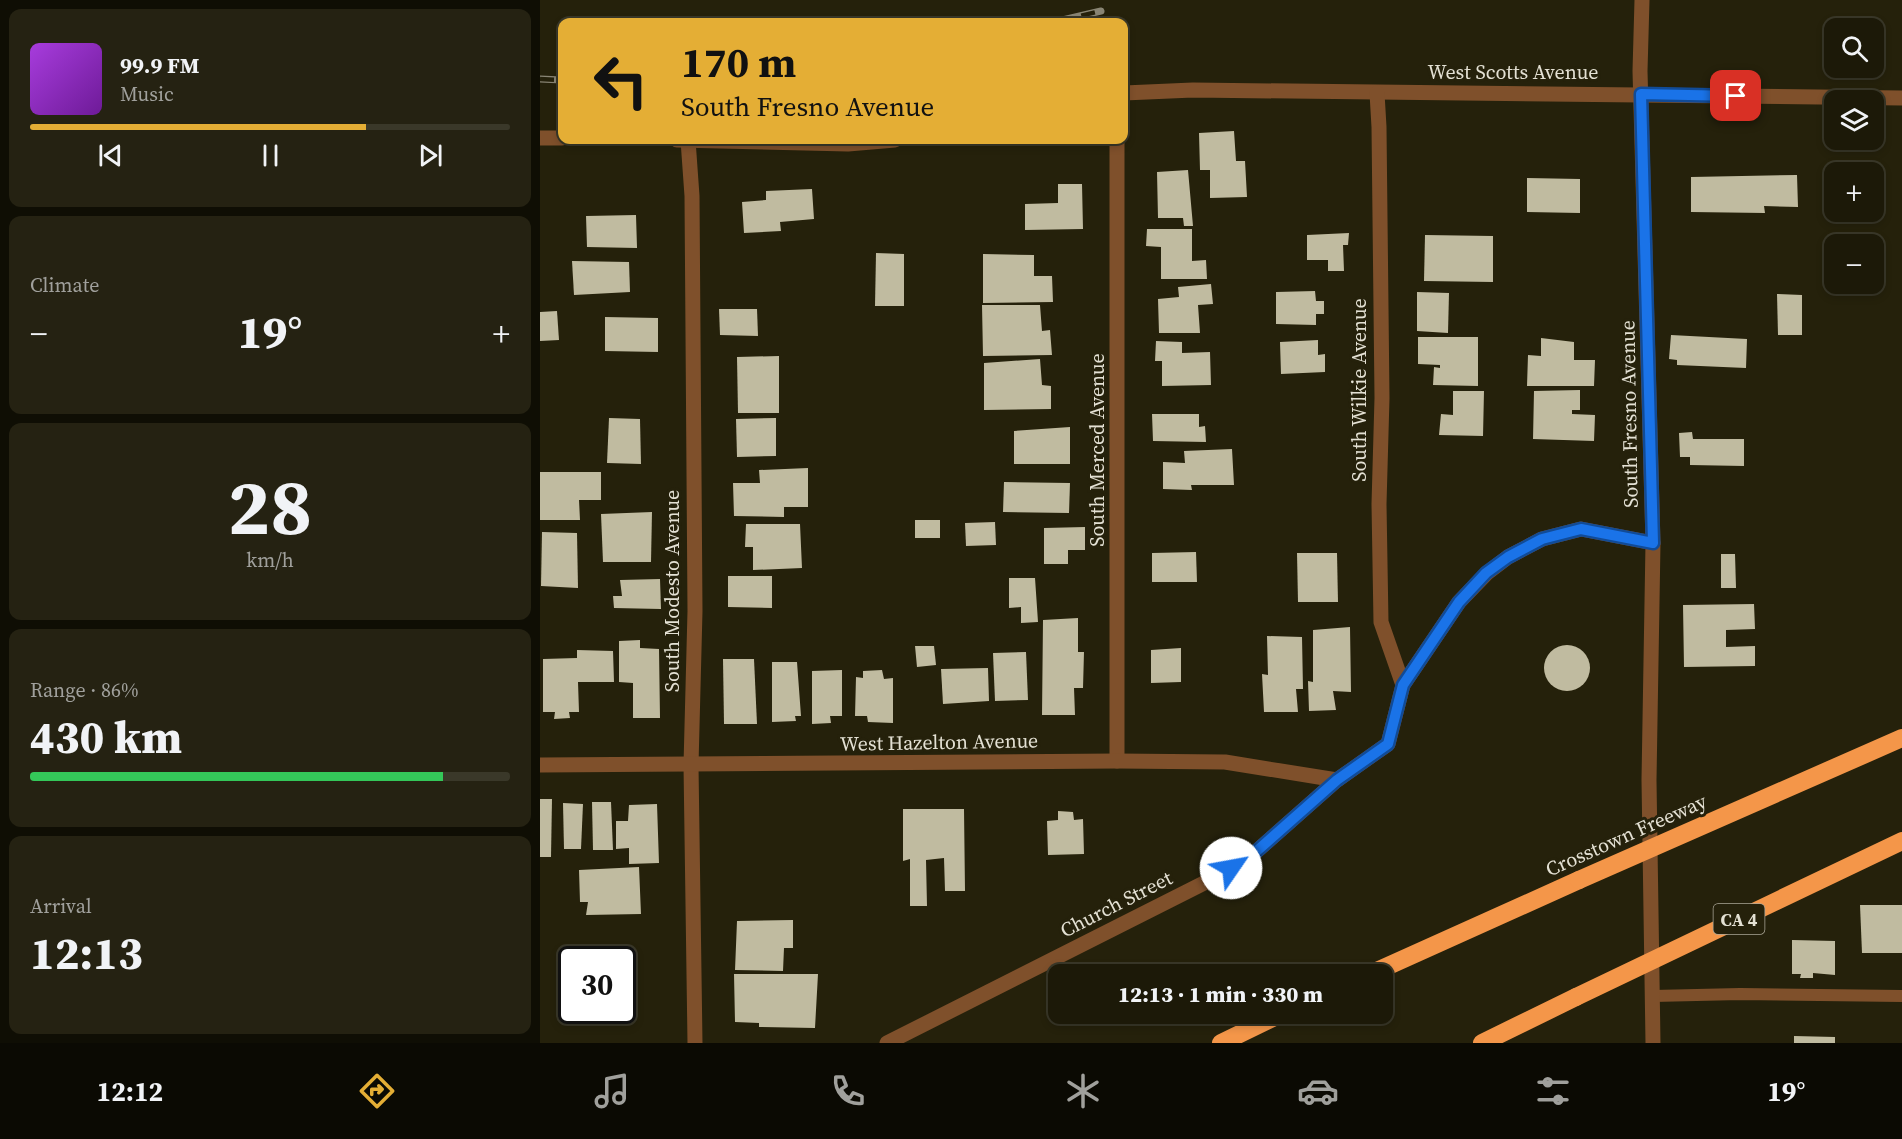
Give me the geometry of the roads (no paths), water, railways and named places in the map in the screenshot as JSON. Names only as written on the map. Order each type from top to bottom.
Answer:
[{"type":"highway","name":"Crosstown Freeway","points":[[1392,964],[1902,738]]},
{"type":"highway","name":"CA 4","points":[[1482,1043],[1902,840]]},
{"type":"highway","points":[[1221,1043],[1260,1024]]},
{"type":"street","name":"South Fresno Avenue","points":[[1642,0],[1640,71],[1653,543],[1649,780],[1653,1043]]},
{"type":"street","name":"West Scotts Avenue","points":[[1128,93],[1193,90],[1902,98]]},
{"type":"street","name":"South Wilkie Avenue","points":[[1377,93],[1382,398],[1379,504],[1382,622],[1403,685]]},
{"type":"street","points":[[540,138],[558,138]]},
{"type":"street","name":"South Modesto Avenue","points":[[688,144],[692,196],[695,611],[691,765],[695,1043]]},
{"type":"street","name":"South Merced Avenue","points":[[1117,144],[1117,761]]},
{"type":"street","name":"Church Street","points":[[887,1043],[1212,879],[1250,857],[1337,780],[1388,744],[1403,685],[1459,602],[1486,573],[1508,557],[1542,539],[1581,529],[1653,543]]},
{"type":"street","name":"West Hazelton Avenue","points":[[540,765],[1225,762],[1337,780]]},
{"type":"lane","points":[[1653,996],[1740,994],[1902,996]]},
{"type":"railway","points":[[1071,18],[1101,11]]},
{"type":"railway","points":[[540,79],[558,80]]}]
